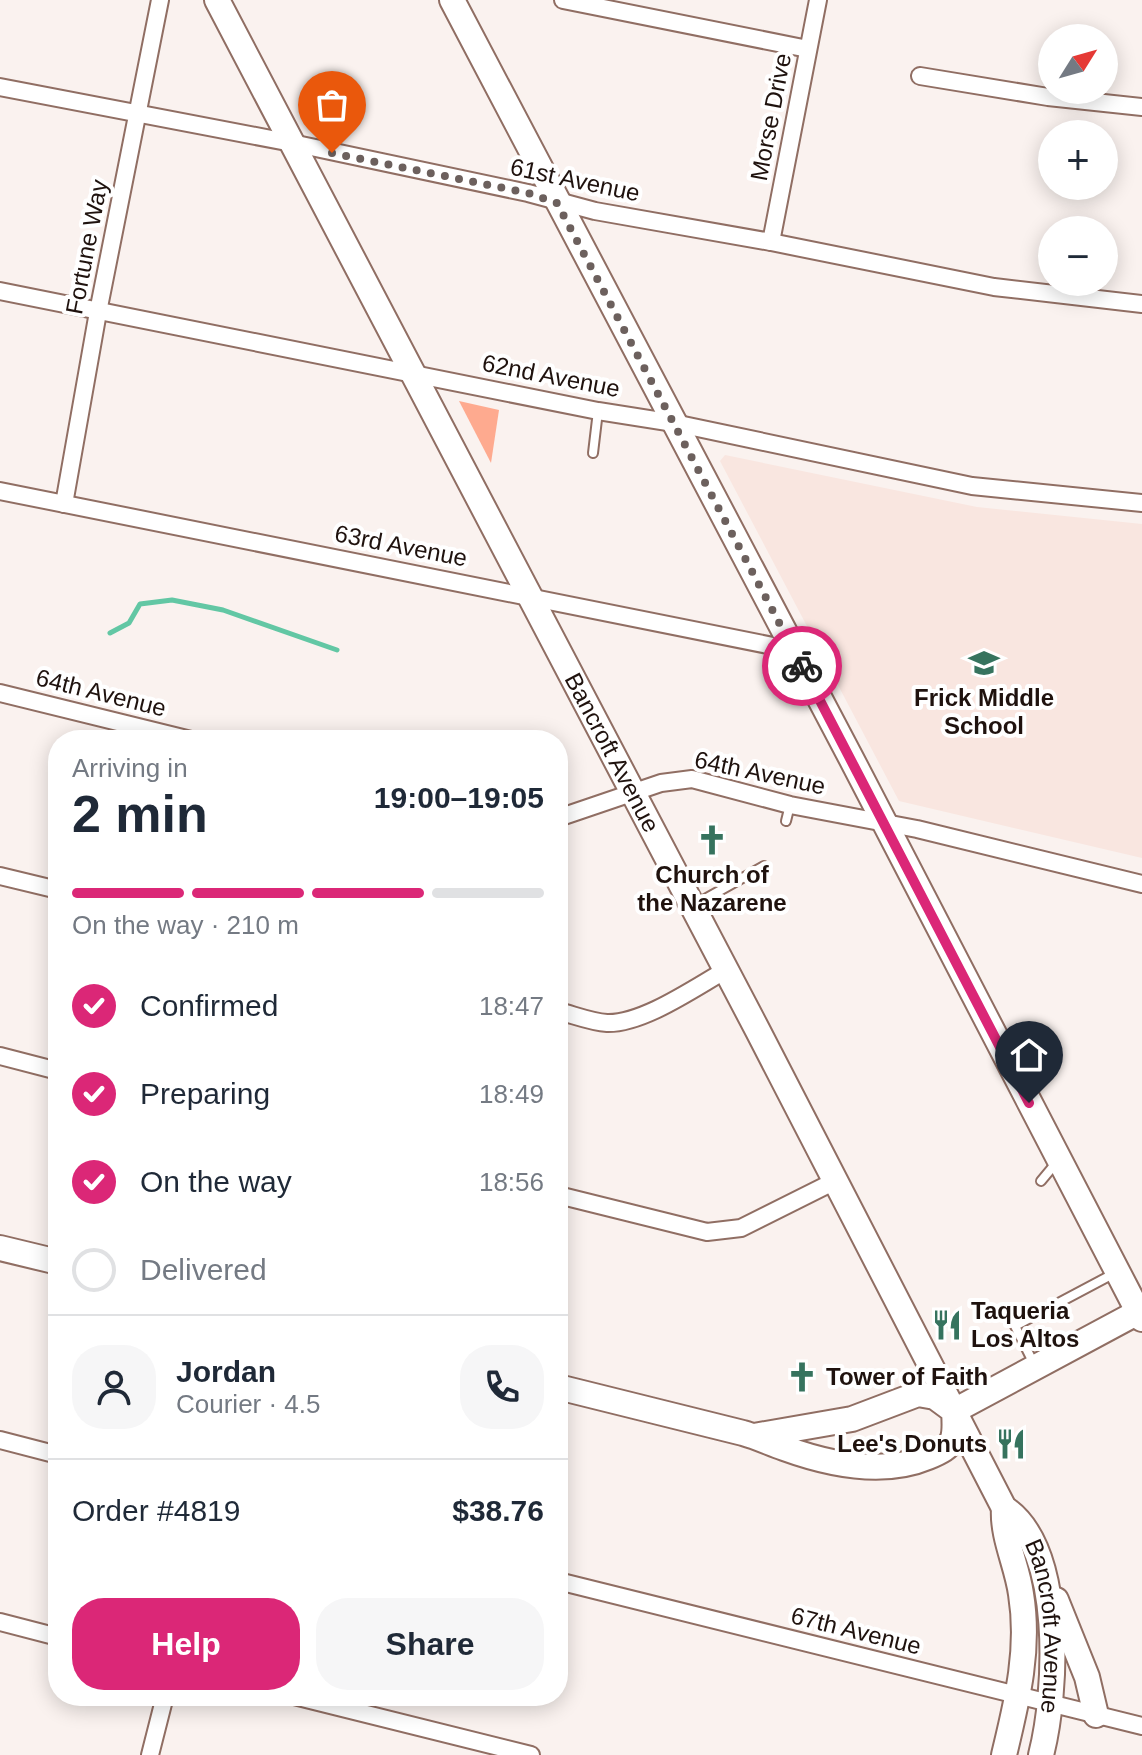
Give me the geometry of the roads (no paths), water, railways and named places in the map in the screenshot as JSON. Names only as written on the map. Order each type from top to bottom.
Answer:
[{"type":"main road","name":"Bancroft Avenue","points":[[217,0],[726,970],[1004,1508],[1018,1517],[1042,1574],[1051,1615],[1054,1650],[1052,1703],[1041,1755]]},
{"type":"main road","points":[[452,0],[1141,1314],[954,1411]]},
{"type":"main road","points":[[0,1248],[48,1260]]},
{"type":"main road","points":[[568,1390],[754,1436],[787,1449],[858,1467],[917,1462],[947,1449],[956,1435],[954,1411],[935,1397],[918,1394],[852,1419],[754,1436]]},
{"type":"main road","name":"Bancroft Avenue","points":[[1004,1508],[1003,1524],[1013,1554],[1025,1621],[1024,1660],[1004,1755]]},
{"type":"main road","points":[[1042,1574],[1079,1653],[1096,1715]]},
{"type":"street","name":"Fortune Way","points":[[64,504],[98,312],[160,0]]},
{"type":"street","points":[[563,0],[808,49]]},
{"type":"street","name":"Morse Drive","points":[[771,242],[818,0]]},
{"type":"street","points":[[920,76],[1042,96],[1142,107]]},
{"type":"street","name":"61st Avenue","points":[[0,87],[292,143],[528,193],[557,203],[994,287],[1142,304]]},
{"type":"street","name":"62nd Avenue","points":[[0,291],[598,411],[674,423],[972,486],[1142,503]]},
{"type":"street","name":"63rd Avenue","points":[[0,491],[793,650]]},
{"type":"street","name":"64th Avenue","points":[[0,693],[150,730]]},
{"type":"street","name":"64th Avenue","points":[[568,815],[661,783],[692,779],[788,813],[884,822],[1142,884]]},
{"type":"street","points":[[0,876],[48,888]]},
{"type":"street","points":[[568,1014],[604,1023],[621,1022],[641,1016],[726,970]]},
{"type":"street","points":[[0,1056],[48,1068]]},
{"type":"street","points":[[568,1197],[707,1232],[741,1228],[835,1181]]},
{"type":"street","points":[[0,1440],[48,1452]]},
{"type":"street","name":"67th Avenue","points":[[568,1583],[1142,1726]]},
{"type":"street","points":[[0,1622],[48,1634]]},
{"type":"street","points":[[150,1755],[162,1706]]},
{"type":"street","points":[[334,1706],[531,1755]]},
{"type":"lane","points":[[593,453],[598,411]]},
{"type":"lane","points":[[692,906],[764,866]]},
{"type":"lane","points":[[1041,1181],[1058,1159]]},
{"type":"lane","points":[[1035,1367],[1015,1326],[1118,1272]]},
{"type":"waterway","points":[[110,633],[129,623],[140,604],[172,600],[223,610],[337,650]]},
{"type":"place","name":"Frick Middle School","points":[[984,663]]},
{"type":"place","name":"Church of the Nazarene","points":[[712,840]]},
{"type":"place","name":"Taqueria Los Altos","points":[[947,1325]]},
{"type":"place","name":"Tower of Faith","points":[[802,1377]]},
{"type":"place","name":"Lee's Donuts","points":[[1011,1444]]}]
